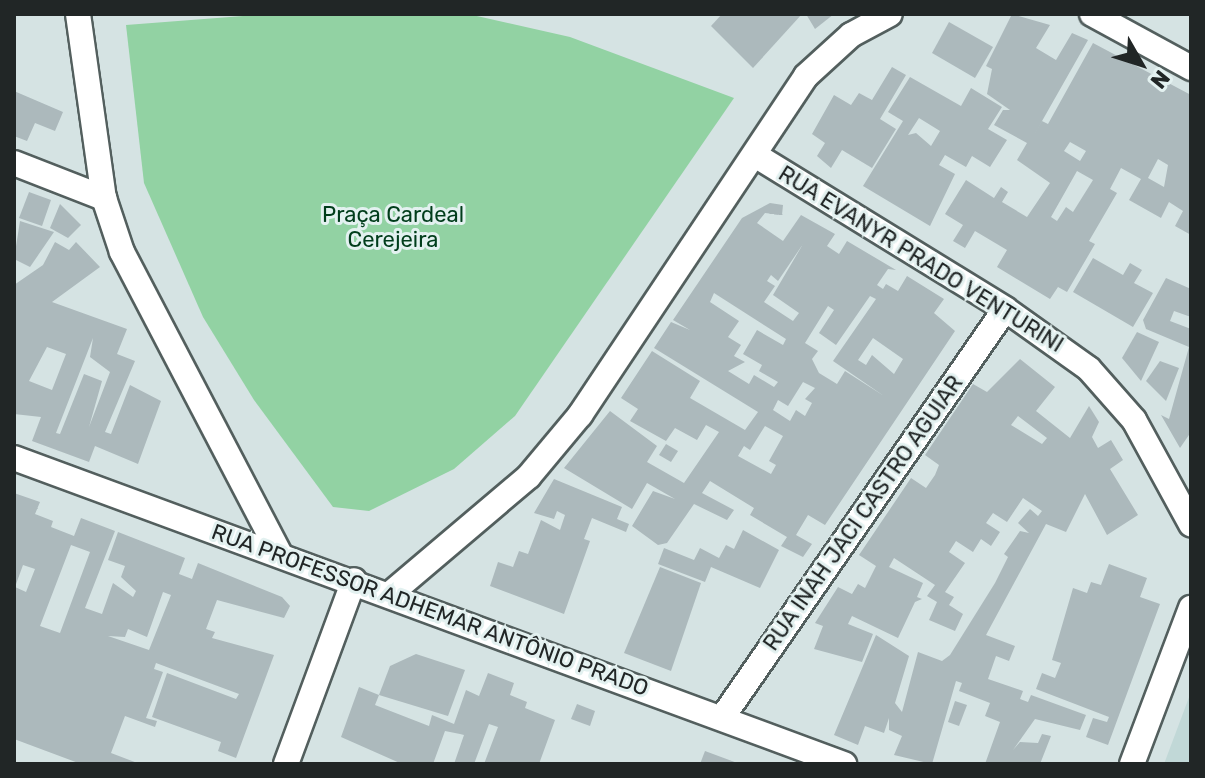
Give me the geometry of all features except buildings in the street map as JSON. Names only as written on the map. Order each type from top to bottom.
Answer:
[{"type":"street","points":[[78,14],[104,198],[122,252],[280,554]]},
{"type":"street","points":[[390,594],[546,456],[755,155],[806,76],[851,35],[890,14]]},
{"type":"street","points":[[1092,14],[1191,68]]},
{"type":"street","name":"RUA EVANYR PRADO VENTURINI","points":[[755,155],[1005,309],[1089,369],[1134,420],[1191,524]]},
{"type":"street","points":[[14,163],[104,198]]},
{"type":"street","name":"RUA INAH JACI CASTRO AGUIAR","points":[[722,718],[1005,309]]},
{"type":"street","name":"RUA PROFESSOR ADHEMAR ANTÔNIO PRADO","points":[[14,458],[354,580],[844,764]]},
{"type":"street","points":[[286,764],[354,580]]},
{"type":"street","points":[[1132,764],[1191,608]]},
{"type":"shaded area","points":[[1191,692],[1191,764],[1164,764]]},
{"type":"green space","name":"Praça Cardeal Cerejeira","points":[[269,14],[468,14],[570,37],[734,98],[515,416],[454,469],[369,511],[333,507],[254,400],[203,317],[144,183],[126,25]]}]
